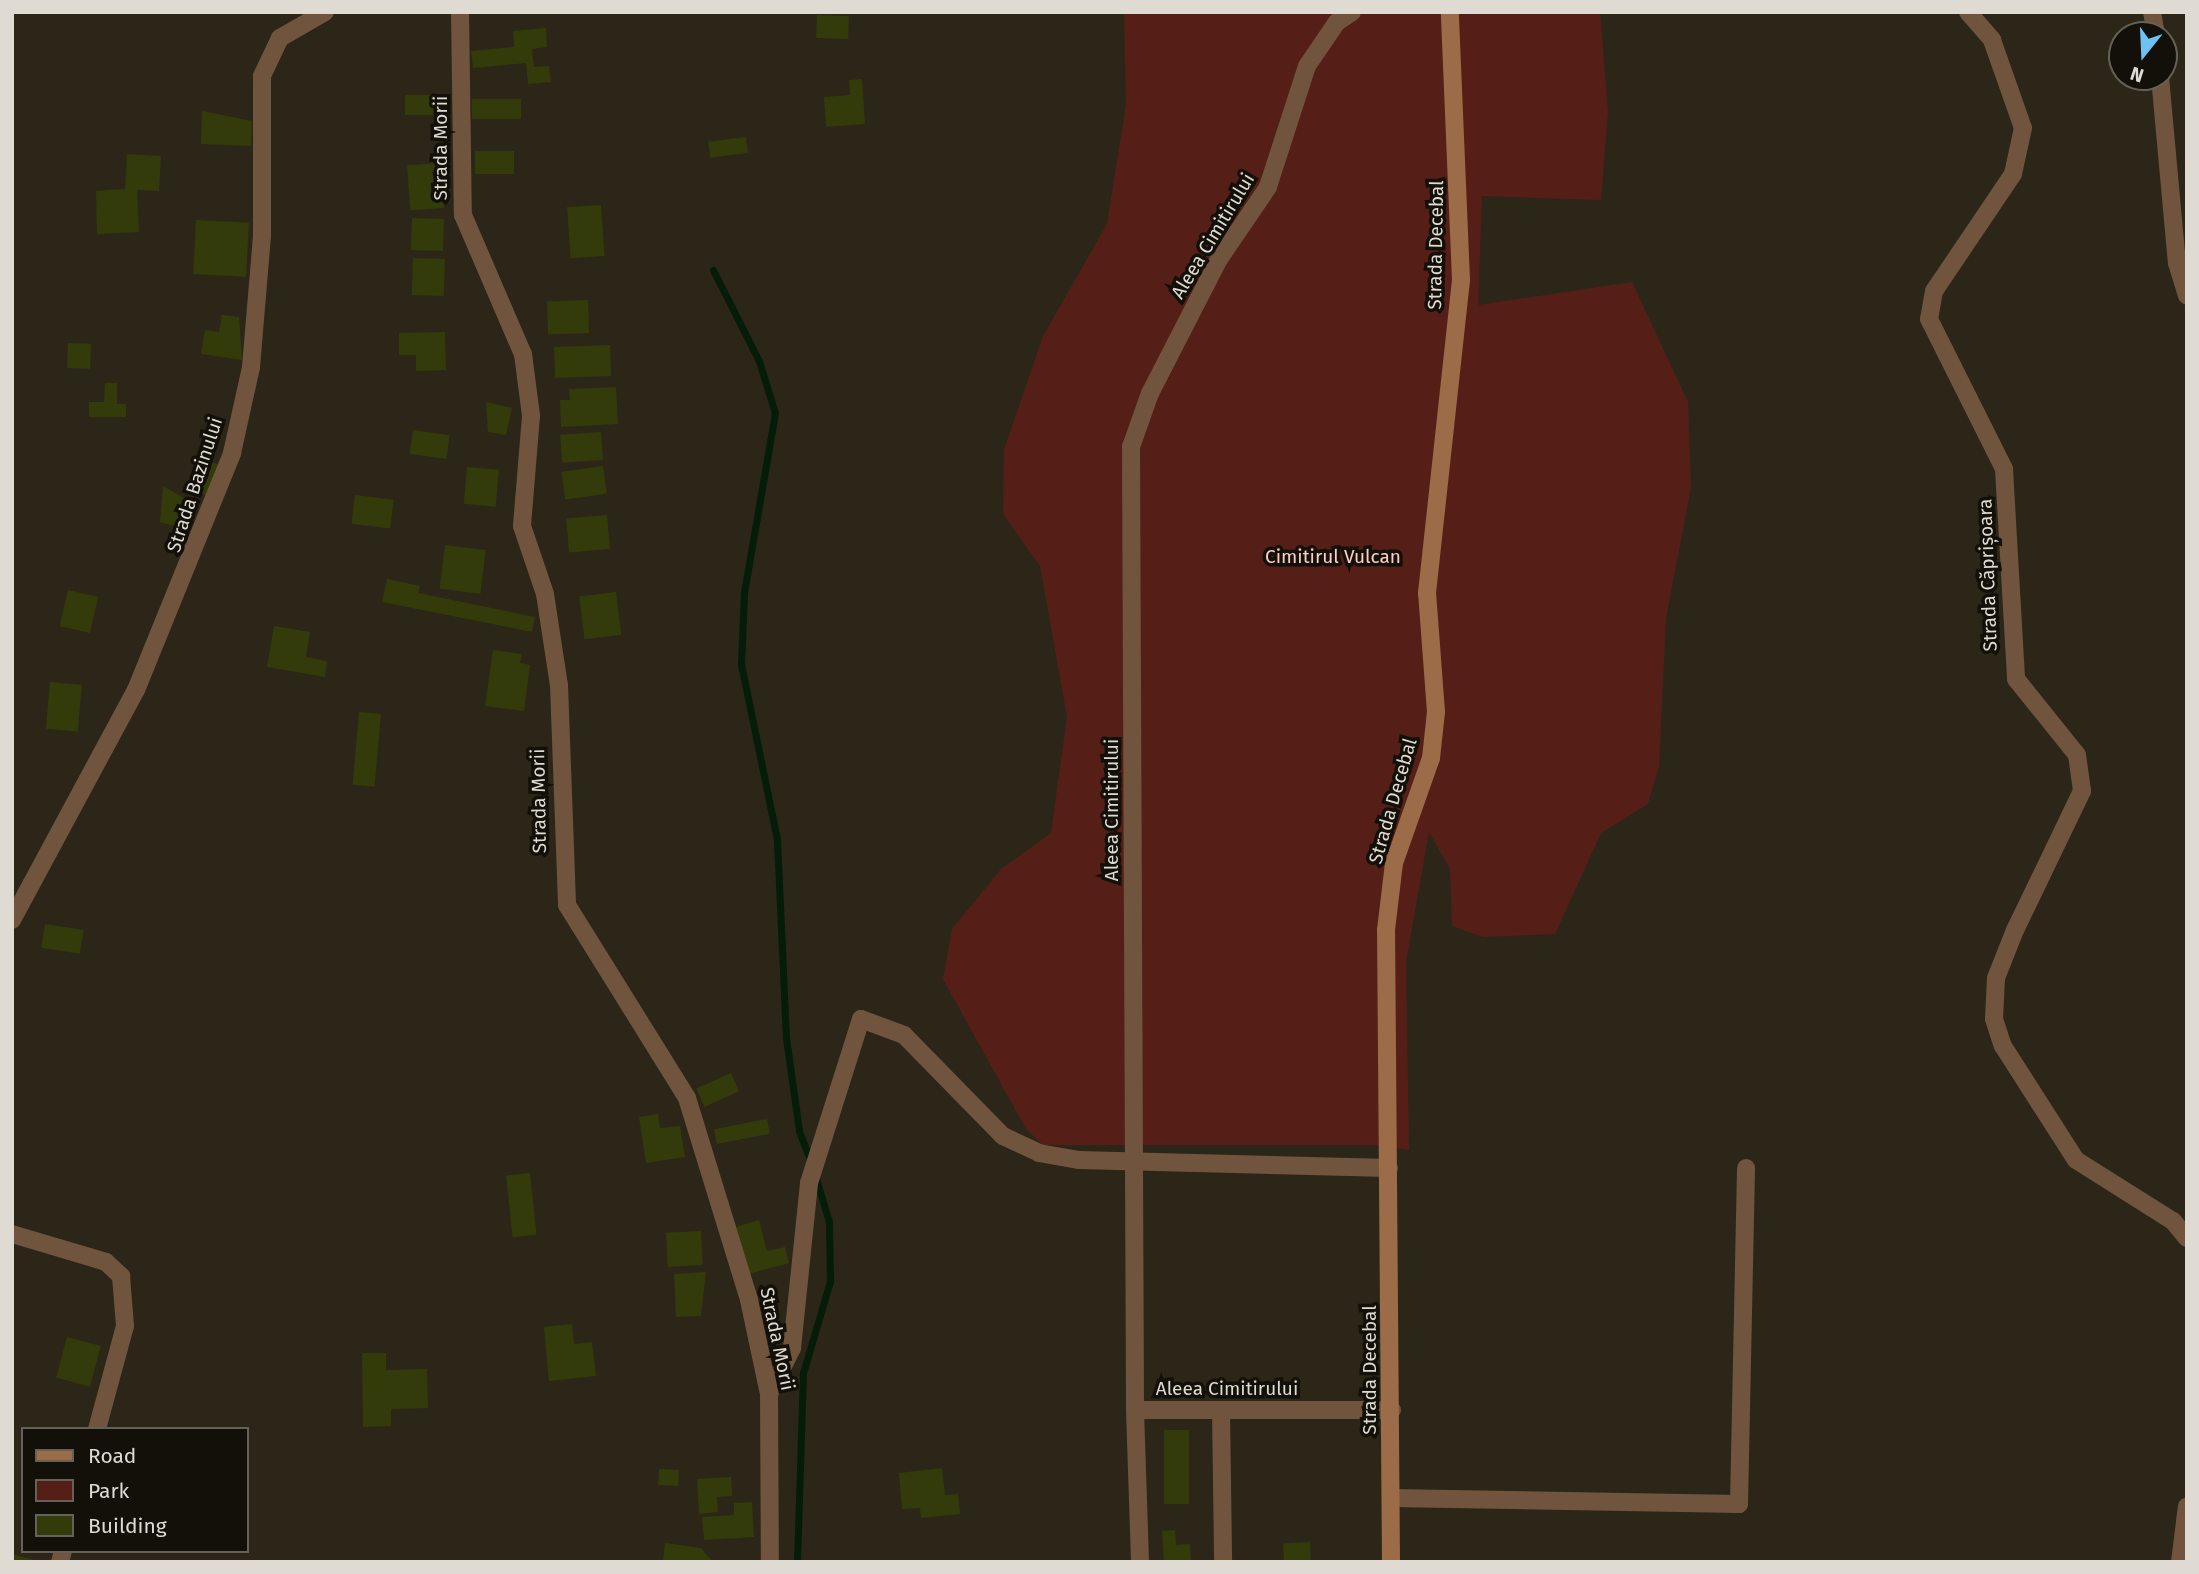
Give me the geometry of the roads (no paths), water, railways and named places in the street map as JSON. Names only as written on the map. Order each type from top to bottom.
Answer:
[{"type":"street","name":"Strada Bazinului","points":[[12,920],[136,690],[232,453],[251,367],[262,236],[262,76],[280,38],[325,12]]},
{"type":"street","name":"Strada Morii","points":[[460,12],[463,215],[523,354],[530,416],[522,526],[545,594],[559,685],[567,905],[687,1098],[749,1300],[769,1394],[770,1562]]},
{"type":"street","name":"Aleea Cimitirului","points":[[1352,12],[1337,22],[1307,66],[1268,187],[1219,259],[1150,393],[1130,447],[1135,1410],[1392,1410]]},
{"type":"street","name":"Strada Decebal","points":[[1391,1562],[1392,1410],[1386,930],[1394,863],[1431,758],[1436,712],[1427,593],[1461,280],[1450,12]]},
{"type":"street","name":"Strada Căprișoara","points":[[1969,12],[1992,40],[2023,128],[2013,174],[1934,291],[1929,319],[1933,338],[2004,469],[2016,679],[2065,737],[2082,780],[2077,811],[1996,978],[1994,1019],[2003,1046],[2076,1160],[2174,1221],[2187,1238]]},
{"type":"street","points":[[2161,91],[2177,262],[2187,295]]},
{"type":"street","points":[[769,1394],[799,1314],[797,1281],[809,1183],[820,1140],[861,1019],[904,1035],[1003,1136],[1021,1147],[1056,1157],[1389,1168]]},
{"type":"street","points":[[1391,1498],[1739,1504],[1746,1168]]},
{"type":"street","points":[[12,1234],[106,1262],[121,1276],[125,1326],[98,1427]]},
{"type":"street","points":[[1135,1410],[1140,1562]]},
{"type":"street","points":[[1221,1410],[1223,1562]]},
{"type":"street","points":[[2180,1562],[2187,1506]]},
{"type":"waterway","points":[[713,270],[759,361],[775,413],[744,593],[741,664],[777,840],[786,1038],[799,1131],[811,1163]]},
{"type":"waterway","points":[[797,1562],[803,1373],[830,1281],[829,1222],[815,1175]]},
{"type":"park label","name":"Cimitirul Vulcan","points":[[1333,557]]}]
